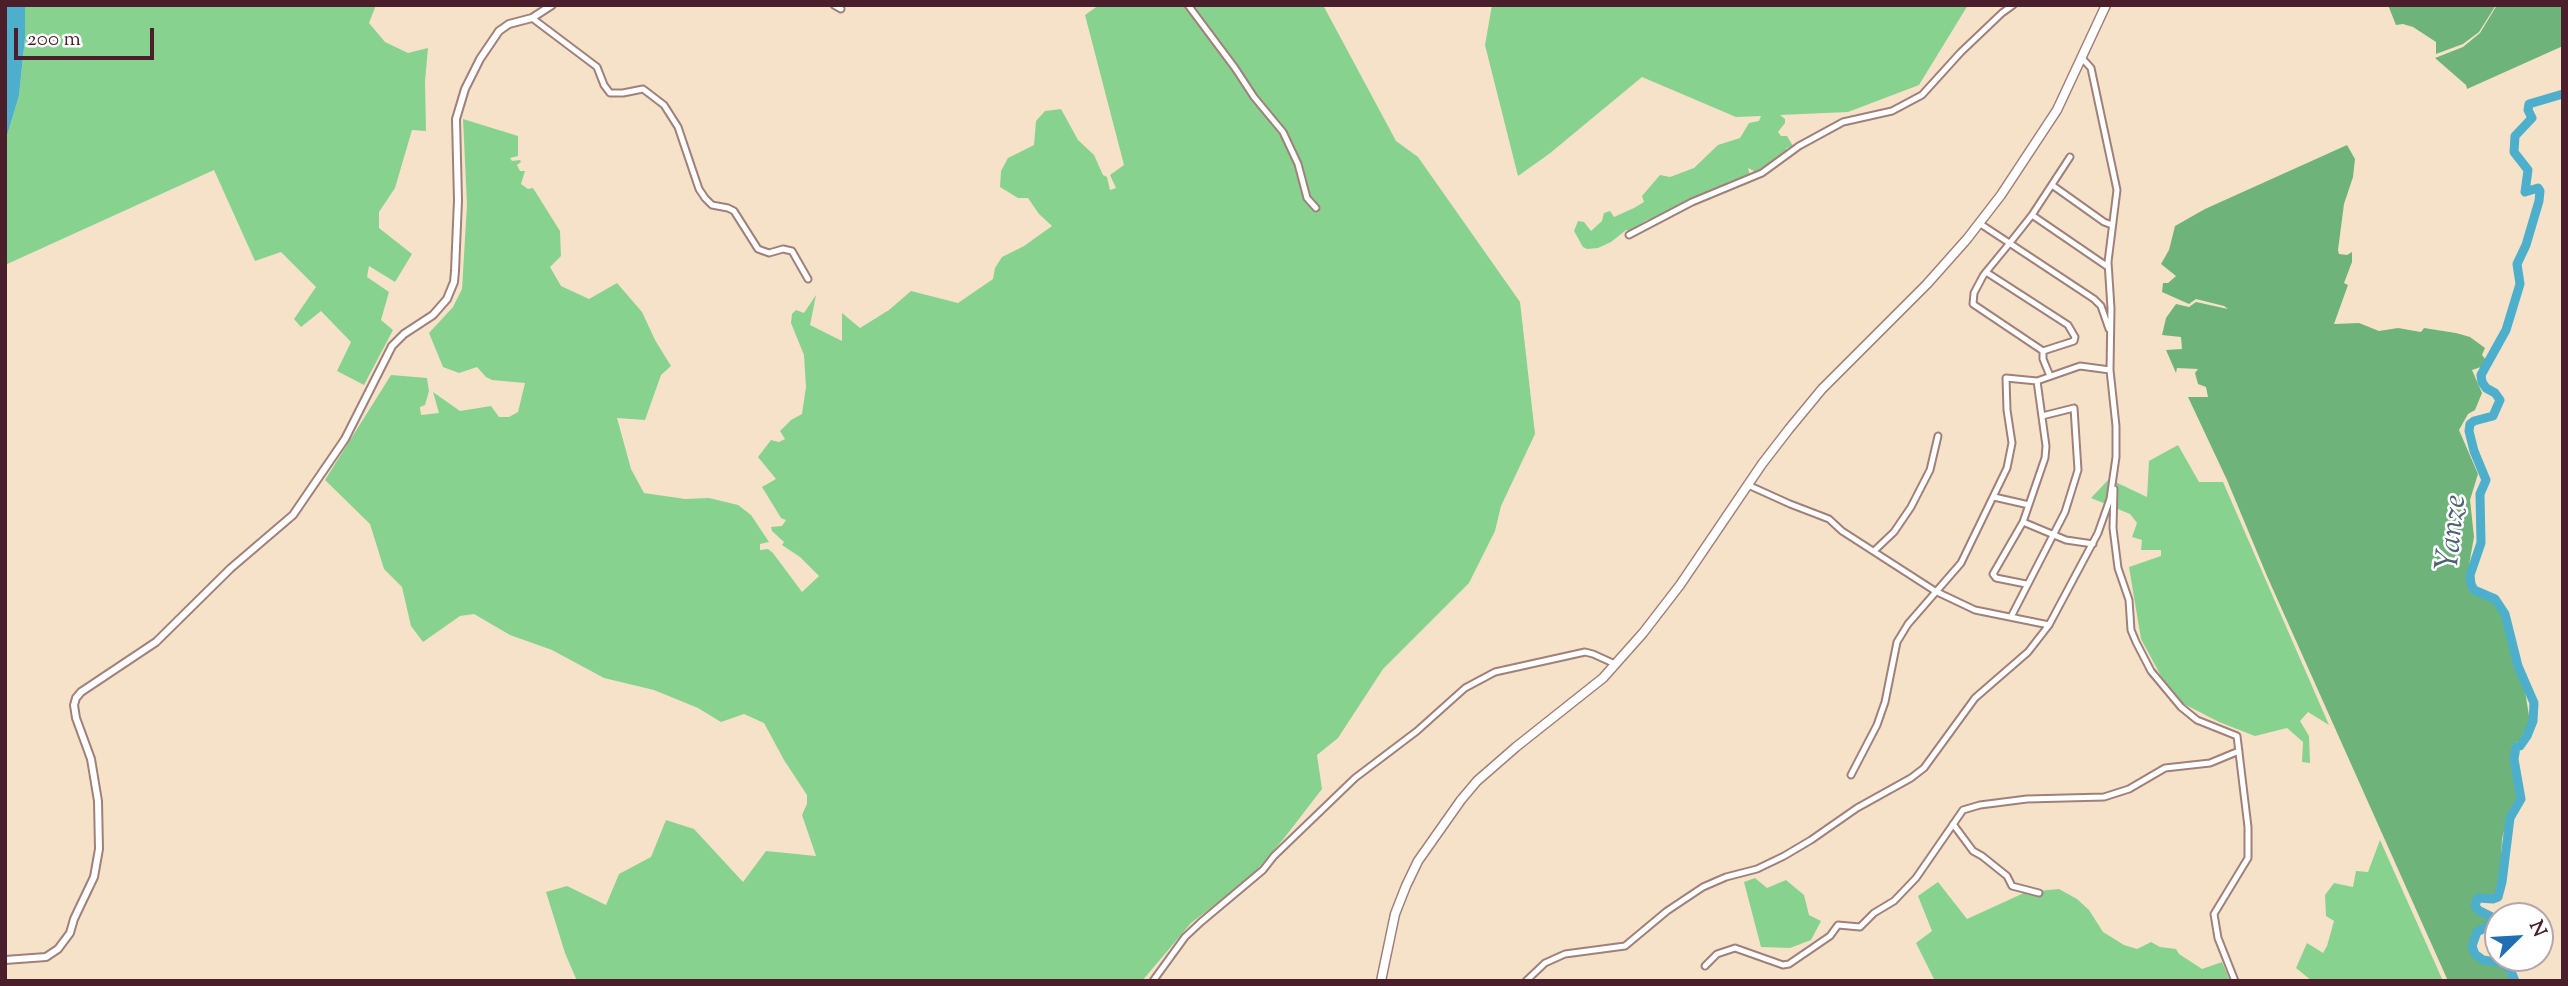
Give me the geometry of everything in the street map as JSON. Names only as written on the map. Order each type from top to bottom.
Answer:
[{"type":"highway","points":[[1381,981],[1395,914],[1406,886],[1418,861],[1461,800],[1477,781],[1590,689],[1615,664],[1660,611],[1762,464],[1822,389],[1927,284],[1979,223],[2057,110],[2106,5]]},
{"type":"main road","points":[[5,960],[46,957],[58,949],[70,933],[94,877],[99,849],[98,801],[91,759],[76,718],[76,698],[156,642],[231,568],[293,515],[345,439],[392,346],[404,334],[433,316],[447,299],[455,271],[458,200],[455,136],[458,109],[480,59],[493,38],[503,27],[531,18],[552,5]]},
{"type":"street","points":[[834,5],[841,9]]},
{"type":"street","points":[[1188,5],[1236,68],[1254,97],[1283,132],[1298,164],[1307,198],[1316,208]]},
{"type":"street","points":[[1629,235],[1692,202],[1762,173],[1799,146],[1843,122],[1892,111],[1922,95],[1961,52],[2013,5]]},
{"type":"street","points":[[531,18],[597,67],[610,93],[643,89],[664,105],[678,127],[699,189],[705,198],[712,205],[734,211],[758,249],[769,253],[783,249],[792,251],[808,279]]},
{"type":"street","points":[[2081,57],[2091,68],[2103,134],[2116,184],[2108,267],[2111,335],[2109,370],[2116,426],[2113,528],[2118,568],[2129,600],[2131,630],[2151,671],[2180,708],[2197,720],[2237,736],[2248,827],[2248,858],[2214,914],[2218,938],[2235,981]]},
{"type":"street","points":[[2043,351],[1973,304],[1974,293],[1986,272],[2032,215],[2070,157]]},
{"type":"street","points":[[2052,185],[2112,225]]},
{"type":"street","points":[[2032,215],[2108,267]]},
{"type":"street","points":[[1979,223],[2094,299],[2101,306],[2111,335]]},
{"type":"street","points":[[1986,272],[2068,325],[2075,337],[2074,341],[2043,351]]},
{"type":"street","points":[[2043,351],[2043,359],[2050,376]]},
{"type":"street","points":[[1851,775],[1885,702],[1897,642],[1908,624],[1961,562],[2007,468],[2012,450],[2006,378],[2036,381],[2080,366],[2109,370]]},
{"type":"street","points":[[2026,584],[1996,578],[1993,574],[2023,522],[2045,458],[2036,381]]},
{"type":"street","points":[[2011,617],[2065,512],[2078,470],[2074,408],[2042,416]]},
{"type":"street","points":[[1874,551],[1894,532],[1912,507],[1930,470],[1938,436]]},
{"type":"street","points":[[1526,981],[1545,963],[1565,954],[1625,946],[1667,911],[1703,887],[1726,877],[1757,869],[1784,856],[1924,768],[1975,698],[2028,652],[2049,625],[2105,515],[2113,482]]},
{"type":"street","points":[[1748,485],[1829,519],[1842,531],[1935,591],[1975,610],[2049,625]]},
{"type":"street","points":[[1994,497],[2029,506]]},
{"type":"street","points":[[2023,522],[2053,535],[2092,544]]},
{"type":"street","points":[[1153,981],[1185,937],[1200,922],[1263,870],[1283,846],[1355,778],[1417,731],[1465,688],[1495,672],[1585,652],[1615,664]]},
{"type":"street","points":[[1705,966],[1717,954],[1735,948],[1789,964],[1830,936],[1838,925],[1860,927],[1874,913],[1886,908],[1906,890],[1920,874],[1963,810],[2027,799],[2104,797],[2129,789],[2165,768],[2210,763],[2239,751]]},
{"type":"street","points":[[1953,824],[1973,851],[2007,876],[2012,886],[2039,893]]},
{"type":"green space","points":[[25,5],[376,5],[369,23],[385,42],[408,53],[428,48],[425,81],[426,131],[412,130],[395,188],[379,212],[379,228],[412,254],[395,282],[369,266],[367,277],[389,292],[381,320],[393,330],[364,385],[337,371],[351,342],[321,311],[301,327],[294,319],[316,287],[281,252],[255,261],[214,170],[5,265],[5,142],[19,96],[25,38]]},
{"type":"green space","points":[[1099,5],[1323,5],[1396,141],[1418,157],[1520,302],[1535,434],[1501,506],[1495,531],[1469,583],[1383,669],[1338,738],[1317,755],[1322,789],[1285,837],[1250,878],[1191,923],[1142,981],[577,981],[565,953],[546,892],[567,886],[606,905],[619,874],[651,857],[666,820],[694,829],[743,882],[766,851],[816,856],[802,815],[807,804],[807,795],[764,723],[744,714],[721,722],[698,708],[654,690],[604,678],[552,650],[510,635],[474,614],[460,616],[423,642],[411,626],[402,587],[384,569],[370,524],[325,480],[391,375],[427,378],[429,391],[425,405],[420,407],[421,415],[439,413],[433,392],[460,411],[491,406],[499,417],[509,417],[518,412],[525,383],[492,380],[477,367],[459,373],[443,367],[429,333],[453,307],[462,289],[467,205],[463,119],[518,136],[518,156],[510,158],[512,161],[520,160],[517,165],[520,171],[525,171],[521,184],[528,189],[533,188],[560,231],[561,256],[550,267],[561,286],[589,299],[617,283],[642,312],[671,366],[661,375],[645,420],[617,418],[631,469],[644,493],[685,499],[709,498],[738,505],[751,515],[769,542],[760,544],[760,550],[768,549],[773,553],[802,592],[819,576],[800,557],[782,545],[784,542],[772,531],[771,527],[782,526],[786,520],[781,518],[762,487],[776,479],[758,457],[771,440],[779,442],[785,439],[780,431],[802,414],[806,387],[804,355],[791,323],[792,314],[796,310],[804,313],[816,295],[810,325],[842,341],[842,313],[860,328],[889,310],[911,291],[958,303],[993,279],[995,268],[1002,257],[1024,246],[1052,226],[1028,198],[1018,198],[1000,187],[1001,171],[1008,158],[1034,145],[1036,121],[1045,111],[1061,109],[1078,140],[1094,155],[1103,175],[1107,177],[1110,190],[1116,188],[1110,175],[1124,165],[1085,15]]},
{"type":"green space","points":[[1492,5],[1968,5],[1919,85],[1848,112],[1780,115],[1785,119],[1785,123],[1778,132],[1781,136],[1787,136],[1793,146],[1758,173],[1748,168],[1750,175],[1683,202],[1670,215],[1647,220],[1598,248],[1587,249],[1574,231],[1578,221],[1584,222],[1591,231],[1602,221],[1604,213],[1610,211],[1614,217],[1634,208],[1644,202],[1642,196],[1660,175],[1670,177],[1694,168],[1718,145],[1740,138],[1749,123],[1759,121],[1761,116],[1736,117],[1642,77],[1549,154],[1518,176],[1485,45]]},
{"type":"green space","points":[[2388,5],[2496,5],[2479,32],[2463,44],[2436,54],[2436,42],[2413,27],[2396,25]]},
{"type":"green space","points":[[2497,5],[2563,5],[2563,46],[2467,89],[2466,85],[2435,58],[2463,47],[2480,33]]},
{"type":"green space","points":[[2347,145],[2355,159],[2353,177],[2344,204],[2338,250],[2339,254],[2347,255],[2352,252],[2352,262],[2344,283],[2348,285],[2334,324],[2359,323],[2379,331],[2398,328],[2421,332],[2424,328],[2456,333],[2470,337],[2485,348],[2482,355],[2486,360],[2481,367],[2472,370],[2482,393],[2475,410],[2468,414],[2459,430],[2478,474],[2470,500],[2474,537],[2467,576],[2468,585],[2473,593],[2493,601],[2503,615],[2516,668],[2524,685],[2530,722],[2519,741],[2512,745],[2511,758],[2518,800],[2508,815],[2502,839],[2500,880],[2494,895],[2477,896],[2472,905],[2484,916],[2484,925],[2476,930],[2469,945],[2472,955],[2484,963],[2484,972],[2506,972],[2512,981],[2448,981],[2188,397],[2208,397],[2206,387],[2198,384],[2195,373],[2198,369],[2177,368],[2176,373],[2166,350],[2182,349],[2181,337],[2162,335],[2166,318],[2176,304],[2189,307],[2196,302],[2228,309],[2196,299],[2189,304],[2162,292],[2163,283],[2168,283],[2176,276],[2161,264],[2169,250],[2175,226],[2205,209]]},
{"type":"green space","points":[[2178,445],[2199,482],[2223,482],[2329,725],[2308,712],[2300,721],[2309,736],[2310,763],[2302,762],[2303,742],[2287,728],[2255,736],[2184,704],[2161,676],[2141,639],[2129,567],[2161,556],[2161,550],[2141,550],[2142,540],[2132,537],[2137,523],[2130,514],[2091,498],[2109,479],[2147,497],[2149,461]]},
{"type":"green space","points":[[2380,840],[2443,981],[2312,981],[2296,968],[2307,943],[2323,953],[2327,946],[2334,921],[2326,916],[2325,895],[2334,883],[2353,887],[2356,871],[2368,872]]},
{"type":"green space","points":[[1755,878],[1767,888],[1786,880],[1804,895],[1809,915],[1821,921],[1811,940],[1790,948],[1761,947],[1744,882]]},
{"type":"green space","points":[[1938,882],[1967,919],[2026,892],[2059,889],[2077,899],[2089,910],[2103,932],[2124,945],[2137,949],[2151,942],[2160,947],[2176,949],[2179,954],[2202,969],[2222,962],[2230,981],[1935,981],[1916,943],[1932,931],[1918,896]]},
{"type":"water","points":[[5,5],[25,5],[25,38],[19,96],[5,142]]},
{"type":"waterway","name":"Yanze","points":[[2515,981],[2511,971],[2503,963],[2483,960],[2475,954],[2472,946],[2477,932],[2492,924],[2492,917],[2478,910],[2475,905],[2478,898],[2498,897],[2510,818],[2521,799],[2514,759],[2516,747],[2520,746],[2527,736],[2533,721],[2534,703],[2518,666],[2505,614],[2495,599],[2474,590],[2471,584],[2470,575],[2481,543],[2480,494],[2486,480],[2469,431],[2470,424],[2474,421],[2493,416],[2500,400],[2486,388],[2481,375],[2506,330],[2520,284],[2517,264],[2526,245],[2539,201],[2538,188],[2525,192],[2528,170],[2514,152],[2515,136],[2532,118],[2528,110],[2529,104],[2563,94]]}]
